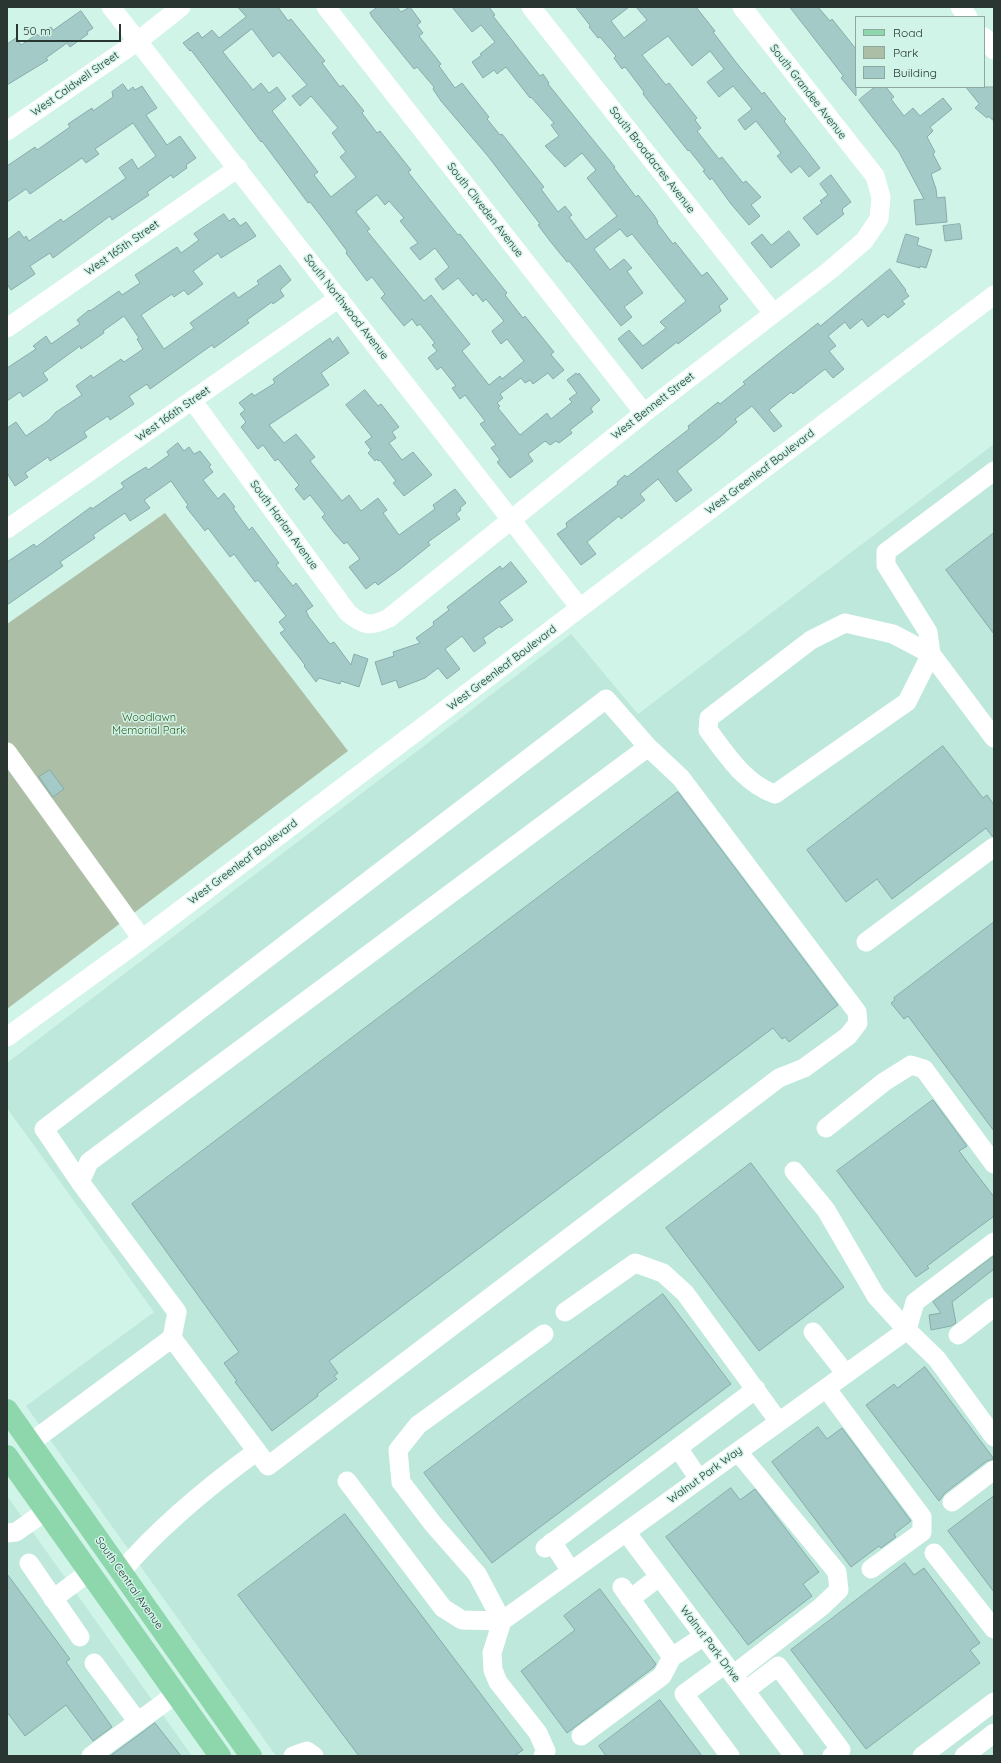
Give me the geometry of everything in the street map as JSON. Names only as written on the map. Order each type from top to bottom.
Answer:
[{"type":"main road","name":"South Central Avenue","points":[[7,1410],[252,1756]]},
{"type":"main road","points":[[7,1456],[220,1756]]},
{"type":"main road","points":[[108,1598],[121,1572]]},
{"type":"main road","points":[[181,1702],[208,1694]]},
{"type":"street","name":"South Northwood Avenue","points":[[111,7],[580,608]]},
{"type":"street","name":"West Caldwell Street","points":[[7,130],[138,41],[181,7]]},
{"type":"street","name":"South Cliveden Avenue","points":[[326,7],[644,413]]},
{"type":"street","name":"South Broadacres Avenue","points":[[530,7],[773,313]]},
{"type":"street","name":"South Grandee Avenue","points":[[742,7],[875,176]]},
{"type":"street","points":[[960,7],[967,16]]},
{"type":"street","points":[[985,38],[994,50]]},
{"type":"street","name":"West 165th Street","points":[[7,328],[238,168]]},
{"type":"street","name":"West Bennett Street","points":[[389,618],[644,413],[829,271],[864,241],[879,219],[882,197],[875,176]]},
{"type":"street","name":"West Greenleaf Boulevard","points":[[7,1037],[142,939],[994,295]]},
{"type":"street","name":"West 166th Street","points":[[7,529],[339,298]]},
{"type":"street","name":"South Harlan Avenue","points":[[192,400],[348,613],[360,623],[376,624],[389,618]]},
{"type":"street","points":[[994,471],[886,552],[886,565],[928,632],[931,654],[907,702],[775,794],[764,790],[736,766],[708,730],[709,718],[811,640],[845,623],[893,634],[931,654],[994,738]]},
{"type":"street","points":[[30,1443],[172,1338],[177,1312],[80,1182],[44,1129],[606,699],[648,747],[681,778],[857,1012],[858,1023],[848,1036],[804,1068],[779,1078],[268,1466],[172,1338]]},
{"type":"street","points":[[80,1182],[89,1162],[648,747]]},
{"type":"street","points":[[7,752],[142,939]]},
{"type":"street","points":[[866,942],[994,847]]},
{"type":"street","points":[[826,1128],[884,1082],[911,1065],[924,1068],[994,1164]]},
{"type":"street","points":[[794,1171],[826,1210],[876,1296],[907,1330],[937,1359],[994,1437]]},
{"type":"street","points":[[907,1330],[915,1302],[994,1242]]},
{"type":"street","points":[[565,1312],[635,1263],[663,1273],[685,1293],[779,1422]]},
{"type":"street","points":[[958,1335],[994,1306]]},
{"type":"street","name":"Walnut Park Way","points":[[502,1621],[907,1330]]},
{"type":"street","points":[[813,1332],[846,1374]]},
{"type":"street","points":[[543,1756],[546,1751],[538,1733],[498,1682],[493,1670],[492,1653],[502,1621],[477,1574],[433,1524],[401,1482],[398,1450],[418,1424],[544,1334]]},
{"type":"street","points":[[826,1388],[922,1516],[922,1532],[871,1569]]},
{"type":"street","points":[[571,1571],[548,1545],[756,1389]]},
{"type":"street","points":[[678,1448],[699,1479]]},
{"type":"street","points":[[121,1572],[143,1546],[228,1472],[257,1451]]},
{"type":"street","points":[[730,1756],[684,1694],[729,1669],[821,1607],[839,1590],[837,1572],[738,1452]]},
{"type":"street","points":[[952,1502],[994,1470]]},
{"type":"street","points":[[347,1481],[443,1608],[462,1620],[502,1621]]},
{"type":"street","points":[[7,1533],[16,1532],[46,1511]]},
{"type":"street","name":"Walnut Park Drive","points":[[626,1532],[794,1756]]},
{"type":"street","points":[[934,1553],[994,1629]]},
{"type":"street","points":[[29,1563],[80,1637]]},
{"type":"street","points":[[54,1598],[89,1572]]},
{"type":"street","points":[[659,1577],[626,1593],[672,1657]]},
{"type":"street","points":[[581,1736],[662,1676],[672,1657],[704,1636]]},
{"type":"street","points":[[94,1663],[138,1722]]},
{"type":"street","points":[[745,1691],[778,1666],[841,1750],[832,1756]]},
{"type":"street","points":[[91,1756],[138,1722],[181,1702]]},
{"type":"street","points":[[922,1756],[994,1702]]},
{"type":"street","points":[[964,1756],[994,1733]]},
{"type":"street","points":[[293,1756],[307,1751],[314,1756]]},
{"type":"shaded area","points":[[994,444],[994,1756],[276,1756],[26,1406],[154,1312],[7,1108],[7,1063],[571,634],[638,714]]},
{"type":"shaded area","points":[[7,1496],[192,1756],[7,1756]]},
{"type":"green space","name":"Woodlawn Memorial Park","points":[[165,513],[348,751],[7,1009],[7,624]]},
{"type":"building","points":[[238,7],[278,7],[288,21],[291,19],[325,61],[322,63],[340,87],[343,85],[364,111],[362,113],[377,133],[380,131],[411,170],[408,172],[507,293],[505,295],[523,318],[525,316],[554,352],[551,354],[552,356],[564,370],[553,379],[548,373],[533,384],[530,380],[525,383],[521,378],[500,394],[503,398],[497,403],[500,406],[498,408],[520,435],[547,413],[551,419],[572,402],[569,399],[577,393],[567,380],[576,373],[578,375],[579,373],[600,400],[592,407],[591,409],[593,412],[570,430],[572,433],[559,443],[556,441],[550,445],[545,441],[528,454],[533,461],[510,478],[497,462],[500,460],[491,448],[496,445],[480,424],[485,421],[465,395],[460,399],[452,388],[456,386],[441,367],[437,370],[428,358],[437,351],[432,345],[435,343],[420,324],[417,326],[412,319],[404,326],[381,298],[385,294],[372,277],[367,281],[346,253],[347,251],[310,202],[308,203],[191,50],[190,51],[183,43],[198,32],[202,38],[212,30],[219,38],[246,17]],"holes":[[[252,29],[273,57],[279,52],[307,85],[292,96],[300,106],[311,96],[338,128],[332,133],[346,152],[340,157],[356,177],[331,197],[314,175],[318,172],[272,111],[286,99],[277,87],[269,93],[261,83],[253,90],[223,52]],[[377,195],[385,205],[389,201],[404,218],[400,221],[418,243],[410,248],[420,260],[435,248],[449,267],[435,279],[443,290],[458,278],[473,296],[476,293],[483,302],[486,299],[504,321],[492,331],[501,344],[507,339],[524,361],[502,379],[500,376],[489,385],[462,351],[470,344],[431,295],[424,301],[367,231],[370,229],[356,212]]]},
{"type":"building","points":[[378,7],[397,7],[401,12],[410,7],[421,22],[417,25],[423,33],[419,36],[441,64],[439,66],[455,88],[462,83],[489,117],[487,119],[500,135],[502,134],[544,187],[541,189],[558,212],[565,206],[572,215],[569,217],[586,240],[617,216],[587,178],[596,170],[582,153],[565,167],[545,146],[559,136],[551,125],[554,123],[531,97],[530,98],[506,67],[497,74],[494,70],[483,78],[472,62],[482,55],[480,54],[495,42],[481,25],[472,32],[452,7],[489,7],[495,15],[493,16],[540,76],[543,74],[549,83],[548,84],[615,167],[614,168],[636,197],[638,195],[654,215],[658,222],[657,223],[673,244],[675,242],[702,276],[707,272],[728,299],[719,306],[721,311],[642,369],[618,339],[629,330],[643,346],[666,328],[660,322],[686,301],[632,234],[627,237],[620,229],[594,249],[610,270],[624,259],[632,268],[627,271],[643,293],[624,307],[632,317],[621,326],[569,261],[567,262],[550,241],[538,225],[540,224],[487,155],[441,101],[433,89],[434,87],[417,67],[414,69],[372,17],[370,13]]},
{"type":"building","points":[[576,7],[629,7],[611,21],[624,38],[647,20],[636,7],[696,7],[715,31],[713,32],[735,61],[762,94],[764,92],[786,119],[784,121],[820,168],[809,177],[800,166],[791,173],[777,156],[781,153],[756,121],[745,130],[738,120],[752,109],[733,86],[719,97],[707,82],[724,69],[710,51],[692,66],[668,36],[642,55],[666,85],[669,83],[697,118],[695,120],[701,128],[697,131],[719,159],[722,157],[743,183],[746,181],[761,197],[751,205],[760,216],[749,225],[712,178],[710,180],[703,171],[705,170],[643,94],[644,92],[626,68],[624,67],[622,69],[614,58],[616,56],[600,37],[598,38],[589,27],[590,26]]},
{"type":"building","points":[[790,7],[818,7],[830,21],[832,19],[855,48],[856,96],[841,78],[843,76]]},
{"type":"building","points":[[81,11],[93,28],[87,32],[88,34],[70,47],[67,43],[46,58],[48,60],[7,85],[7,44],[16,38],[21,45],[37,34],[38,36],[51,27],[53,30]]},
{"type":"building","points":[[123,84],[128,91],[133,87],[135,90],[142,86],[157,108],[146,115],[167,145],[180,136],[196,158],[186,165],[187,168],[173,178],[171,175],[147,192],[149,195],[112,220],[110,216],[53,258],[50,253],[30,266],[35,274],[11,290],[7,284],[7,240],[19,231],[24,238],[26,236],[29,241],[61,219],[63,222],[126,178],[119,168],[132,159],[138,169],[156,156],[133,123],[95,149],[99,154],[86,163],[82,158],[30,194],[26,189],[7,202],[7,166],[35,147],[37,150],[70,127],[68,124],[92,108],[93,111],[113,97],[112,92]]},
{"type":"building","points":[[994,87],[994,121],[988,116],[987,118],[975,108],[979,104],[967,88]]},
{"type":"building","points":[[874,88],[887,88],[894,97],[891,99],[904,116],[913,108],[920,116],[943,98],[952,109],[930,127],[933,131],[927,137],[935,152],[933,154],[941,169],[931,174],[936,189],[937,198],[945,197],[947,222],[916,225],[914,200],[924,199],[899,152],[859,100]]},
{"type":"building","points":[[831,175],[851,202],[842,209],[844,214],[817,235],[803,218],[822,203],[820,201],[828,195],[820,184]]},
{"type":"building","points":[[224,214],[229,221],[234,218],[240,226],[246,222],[256,236],[221,258],[218,253],[193,271],[203,284],[188,295],[184,290],[174,297],[172,294],[141,315],[164,349],[194,328],[190,323],[234,292],[238,298],[259,284],[257,281],[280,265],[291,280],[280,290],[284,296],[273,304],[272,302],[247,320],[249,323],[214,348],[212,345],[150,389],[147,384],[129,396],[134,404],[110,420],[108,416],[84,432],[87,437],[50,461],[48,457],[25,473],[28,477],[15,486],[7,473],[7,428],[16,422],[26,436],[49,420],[56,412],[82,395],[76,386],[91,375],[93,378],[121,359],[124,362],[143,349],[137,339],[139,338],[124,316],[103,331],[104,333],[81,349],[80,346],[43,373],[48,380],[23,397],[20,392],[7,401],[7,368],[36,349],[33,346],[46,336],[51,344],[80,324],[77,320],[89,310],[90,311],[119,291],[122,295],[140,283],[135,275],[177,247],[181,253],[199,240],[194,234]]},
{"type":"building","points":[[960,224],[962,239],[945,241],[943,226]]},
{"type":"building","points":[[789,231],[800,245],[771,268],[751,243],[762,234],[771,245]]},
{"type":"building","points":[[906,234],[919,238],[917,245],[932,250],[926,268],[920,266],[920,268],[897,262]]},
{"type":"building","points":[[890,269],[909,296],[902,301],[905,304],[888,318],[884,314],[868,327],[862,319],[850,329],[845,322],[828,336],[836,346],[829,351],[844,369],[833,378],[825,369],[793,394],[791,392],[769,410],[782,426],[774,432],[752,406],[735,419],[737,422],[720,437],[677,471],[692,490],[676,502],[658,479],[640,494],[645,500],[621,519],[619,516],[587,542],[596,554],[581,565],[557,534],[567,527],[566,523],[618,484],[617,482],[625,475],[627,477],[689,429],[688,426],[718,402],[720,404],[745,384],[743,382],[772,359],[818,323],[820,326]]},
{"type":"building","points":[[338,337],[349,353],[321,373],[329,385],[269,425],[284,443],[296,434],[315,457],[310,461],[342,501],[349,495],[361,511],[378,498],[387,510],[383,513],[399,535],[435,509],[433,505],[455,489],[466,503],[456,514],[460,519],[428,542],[430,545],[378,585],[375,582],[366,589],[349,567],[360,559],[347,542],[344,544],[335,534],[322,517],[325,514],[310,495],[304,500],[295,489],[299,485],[278,459],[275,461],[263,445],[258,449],[241,427],[246,422],[240,414],[245,410],[239,403],[252,393],[254,396],[275,383],[273,379],[330,338],[332,342]]},
{"type":"building","points":[[365,390],[378,406],[381,404],[399,427],[392,432],[396,438],[389,443],[402,460],[413,452],[432,475],[404,496],[393,483],[396,481],[380,460],[378,461],[377,459],[375,461],[368,453],[371,450],[365,442],[372,437],[346,405]]},
{"type":"building","points":[[178,443],[184,451],[189,447],[194,454],[200,451],[211,465],[209,467],[213,472],[203,480],[218,499],[224,493],[235,507],[233,508],[249,530],[252,527],[279,563],[276,565],[293,586],[296,583],[313,606],[306,611],[309,617],[330,644],[334,642],[351,665],[354,654],[368,659],[359,687],[341,681],[340,684],[319,678],[316,682],[304,666],[305,665],[280,633],[285,630],[279,622],[286,616],[258,580],[255,582],[234,554],[230,557],[208,528],[205,531],[186,507],[188,505],[171,481],[144,500],[150,508],[130,521],[125,513],[93,535],[95,538],[60,562],[63,566],[7,605],[7,562],[34,544],[36,547],[91,507],[92,509],[124,487],[121,483],[146,467],[148,470],[169,455],[167,452]]},
{"type":"building","points":[[994,533],[994,634],[946,570]]},
{"type":"building","points":[[511,562],[527,582],[499,602],[513,620],[501,628],[500,626],[483,638],[486,643],[474,652],[462,636],[445,649],[460,669],[447,679],[438,668],[425,678],[399,688],[396,680],[382,685],[375,662],[394,656],[393,652],[420,643],[416,638],[434,625],[433,622],[449,610],[447,607],[500,566],[502,569]]},
{"type":"building","points":[[943,746],[983,798],[987,795],[994,805],[994,836],[992,836],[986,828],[892,899],[877,879],[846,902],[807,850]]},
{"type":"building","points":[[50,770],[64,789],[53,797],[39,777]]},
{"type":"building","points":[[678,792],[838,1005],[789,1042],[785,1037],[782,1039],[773,1028],[329,1361],[338,1373],[334,1376],[337,1379],[317,1394],[318,1396],[272,1431],[235,1382],[237,1381],[224,1363],[239,1352],[132,1204]]},
{"type":"building","points":[[994,922],[994,1131],[908,1016],[904,1019],[891,1003],[895,1000],[894,998]]},
{"type":"building","points":[[933,1100],[967,1146],[959,1151],[994,1197],[994,1216],[927,1266],[929,1268],[916,1277],[837,1171]]},
{"type":"building","points":[[751,1163],[844,1287],[759,1351],[666,1228]]},
{"type":"building","points":[[994,1256],[994,1269],[952,1302],[956,1323],[951,1326],[931,1330],[929,1315],[941,1313],[933,1302]]},
{"type":"building","points":[[663,1294],[731,1384],[492,1563],[424,1473]]},
{"type":"building","points":[[925,1367],[994,1459],[987,1461],[945,1493],[939,1501],[866,1405],[894,1384],[897,1388]]},
{"type":"building","points":[[818,1427],[827,1439],[842,1428],[911,1521],[894,1534],[896,1537],[881,1548],[879,1546],[851,1567],[772,1462]]},
{"type":"building","points":[[731,1488],[740,1500],[755,1489],[819,1572],[803,1584],[812,1596],[748,1645],[666,1537]]},
{"type":"building","points":[[994,1496],[994,1592],[948,1531]]},
{"type":"building","points":[[345,1514],[523,1750],[514,1756],[359,1756],[238,1595]]},
{"type":"building","points":[[905,1563],[914,1575],[924,1568],[980,1643],[970,1650],[980,1663],[866,1749],[791,1650]]},
{"type":"building","points":[[7,1574],[70,1659],[66,1662],[112,1727],[93,1741],[66,1705],[25,1736],[7,1712]]},
{"type":"building","points":[[600,1589],[656,1664],[567,1733],[521,1671],[575,1630],[564,1616]]},
{"type":"building","points":[[660,1700],[702,1756],[606,1756],[599,1746]]},
{"type":"building","points":[[155,1723],[181,1756],[110,1756],[144,1731]]}]
